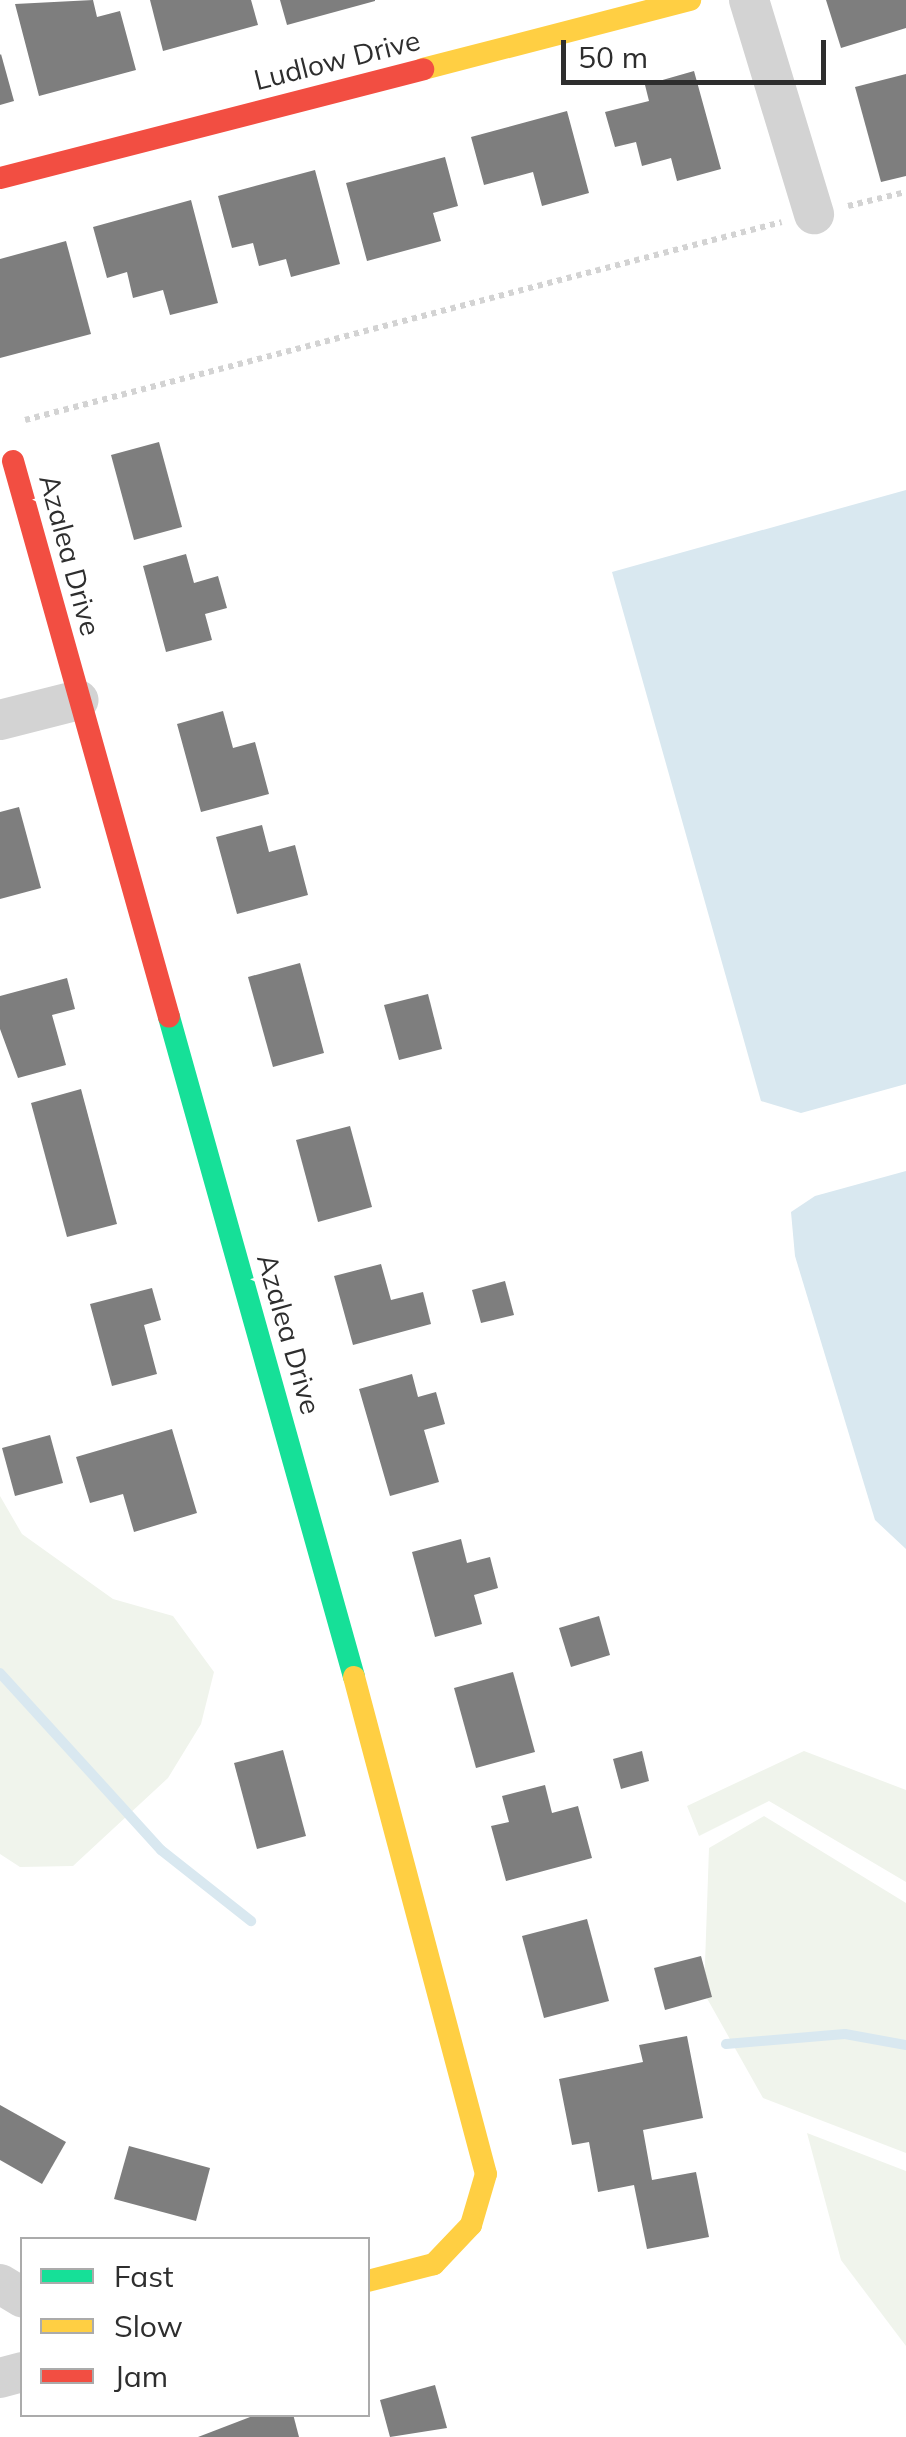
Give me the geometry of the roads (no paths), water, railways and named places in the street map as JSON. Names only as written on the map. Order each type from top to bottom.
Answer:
[{"type":"street","name":"Ludlow Drive","points":[[0,178],[690,0]]},
{"type":"street","points":[[749,0],[814,214]]},
{"type":"street","name":"Azalea Drive","points":[[13,461],[475,2106],[486,2174],[471,2225],[434,2264],[370,2280]]},
{"type":"street","points":[[0,720],[79,700]]},
{"type":"waterway","points":[[0,1673],[161,1850],[251,1921]]},
{"type":"waterway","points":[[726,2044],[845,2034],[906,2045]]}]
